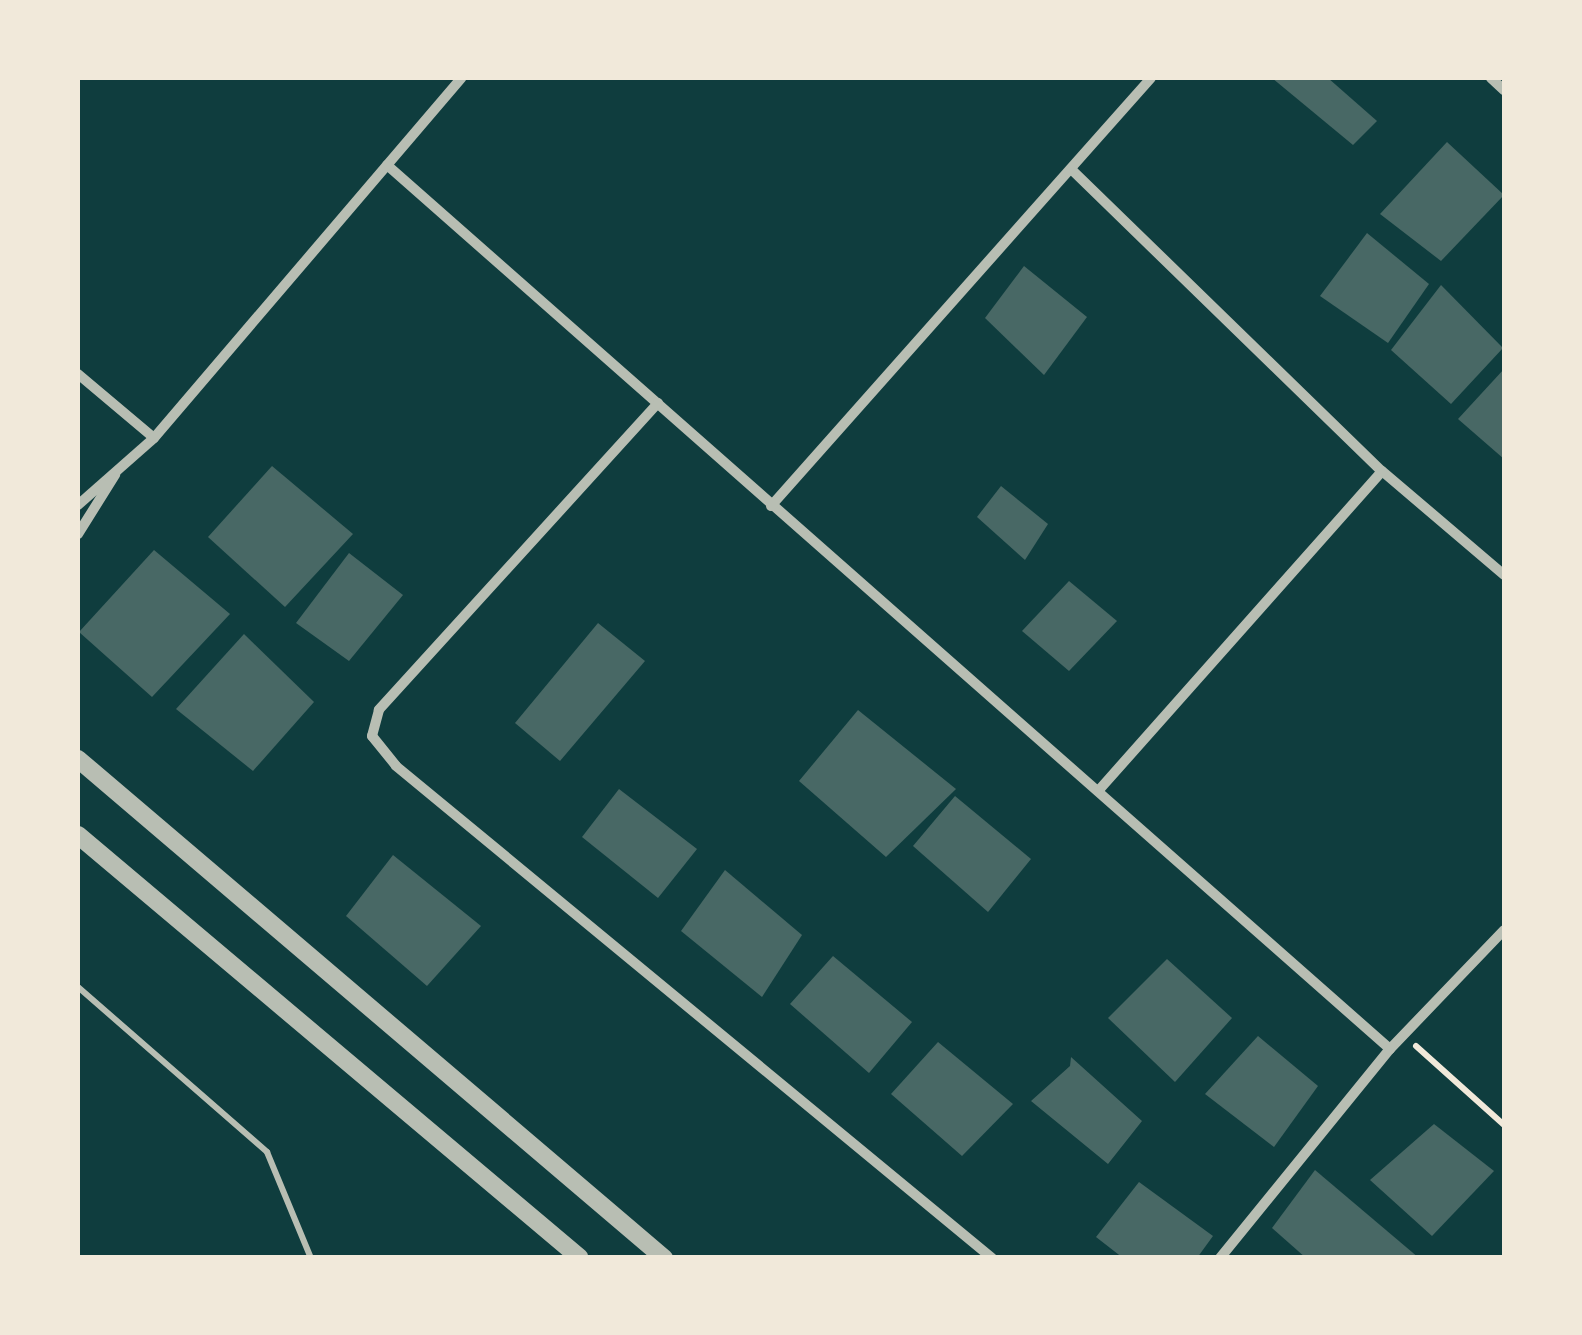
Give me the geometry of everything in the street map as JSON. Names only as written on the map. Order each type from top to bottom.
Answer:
[{"type":"street","points":[[78,505],[154,438],[462,78]]},
{"type":"street","points":[[772,506],[1151,78]]},
{"type":"street","points":[[1490,78],[1504,90]]},
{"type":"street","points":[[387,165],[1390,1049]]},
{"type":"street","points":[[1070,169],[1382,471],[1504,575]]},
{"type":"street","points":[[78,374],[154,438]]},
{"type":"street","points":[[658,403],[379,710],[372,736],[396,766],[992,1258]]},
{"type":"street","points":[[1099,790],[1382,471]]},
{"type":"street","points":[[78,534],[115,475]]},
{"type":"street","points":[[78,759],[664,1258]]},
{"type":"street","points":[[78,835],[86,847],[572,1254]]},
{"type":"street","points":[[1220,1258],[1390,1049],[1504,930]]},
{"type":"lane","points":[[78,988],[267,1152],[311,1258]]},
{"type":"path","points":[[1404,1035],[1504,1125]]},
{"type":"building","points":[[1272,78],[1328,78],[1377,121],[1353,145]]},
{"type":"building","points":[[1447,142],[1504,195],[1441,261],[1380,214]]},
{"type":"building","points":[[1367,233],[1429,284],[1388,343],[1320,296]]},
{"type":"building","points":[[1024,266],[1087,317],[1044,375],[985,318]]},
{"type":"building","points":[[1441,285],[1503,348],[1451,404],[1391,350]]},
{"type":"building","points":[[1504,369],[1504,459],[1458,419]]},
{"type":"building","points":[[272,466],[353,534],[285,607],[208,537]]},
{"type":"building","points":[[1001,486],[1048,524],[1025,560],[977,517]]},
{"type":"building","points":[[154,550],[230,614],[152,697],[79,632]]},
{"type":"building","points":[[349,553],[403,595],[349,661],[296,623]]},
{"type":"building","points":[[1069,581],[1117,621],[1069,671],[1022,631]]},
{"type":"building","points":[[598,623],[645,661],[560,761],[515,723]]},
{"type":"building","points":[[244,634],[314,702],[253,771],[176,709]]},
{"type":"building","points":[[858,710],[956,789],[886,857],[799,781]]},
{"type":"building","points":[[619,789],[697,849],[658,898],[582,837]]},
{"type":"building","points":[[955,796],[1031,859],[988,912],[913,846]]},
{"type":"building","points":[[393,855],[481,926],[427,986],[346,916]]},
{"type":"building","points":[[725,870],[802,935],[762,997],[681,931]]},
{"type":"building","points":[[833,956],[912,1022],[869,1073],[790,1004]]},
{"type":"building","points":[[1167,959],[1232,1018],[1175,1082],[1108,1018]]},
{"type":"building","points":[[1258,1036],[1318,1086],[1274,1147],[1205,1094]]},
{"type":"building","points":[[938,1042],[1013,1104],[962,1156],[891,1094]]},
{"type":"building","points":[[1071,1057],[1142,1121],[1108,1164],[1031,1101],[1070,1066]]},
{"type":"building","points":[[1434,1124],[1494,1171],[1432,1236],[1370,1180]]},
{"type":"building","points":[[1315,1170],[1419,1258],[1306,1258],[1272,1228]]},
{"type":"building","points":[[1139,1182],[1213,1236],[1197,1258],[1123,1258],[1096,1237]]}]
